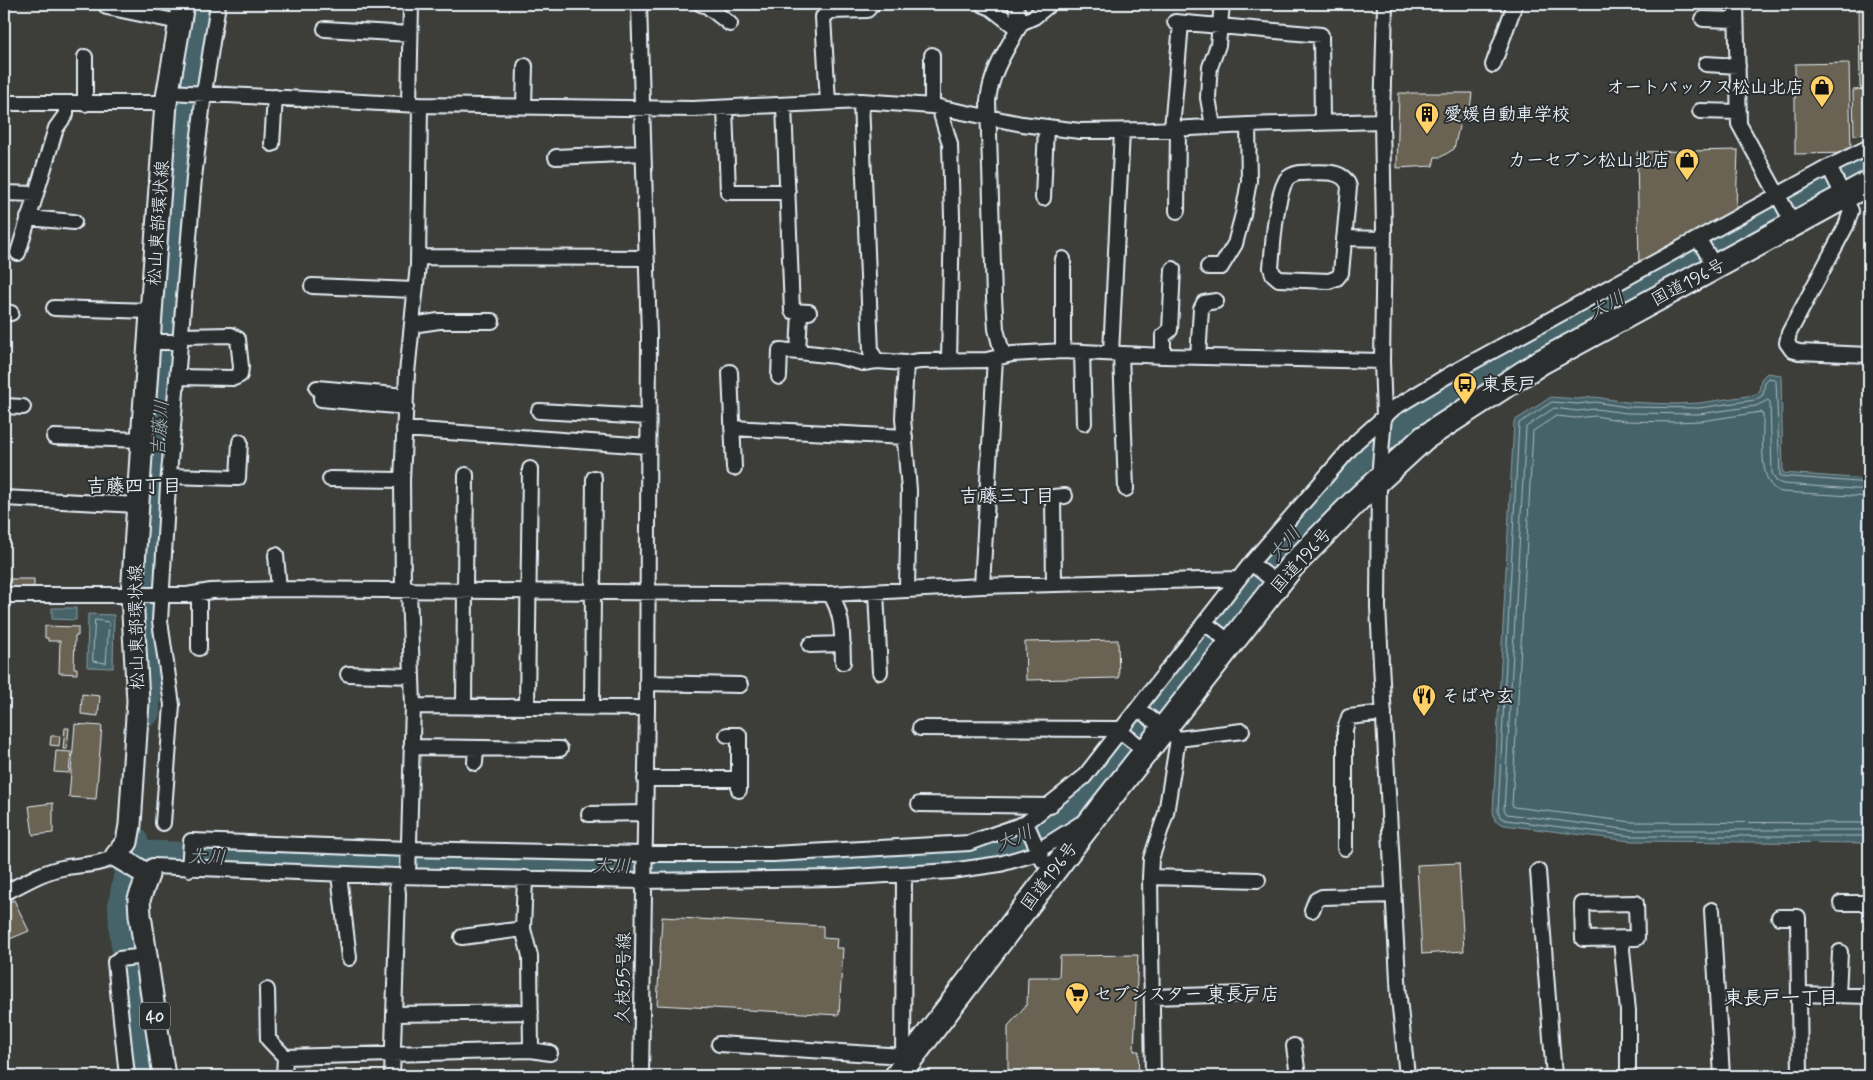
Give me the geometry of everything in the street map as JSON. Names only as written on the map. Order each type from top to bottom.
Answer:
[{"type":"highway","name":"国道196号","points":[[901,1070],[1039,857],[1099,811],[1142,747],[1165,730],[1226,639],[1272,579],[1291,567],[1379,479],[1424,438],[1541,362],[1713,263],[1842,192],[1869,183]]},
{"type":"main road","name":"松山東部環状線","points":[[120,859],[130,825],[138,701],[135,596],[138,505],[151,342],[151,311],[170,96],[181,13]]},
{"type":"main road","points":[[120,859],[145,873]]},
{"type":"main road","name":"40","points":[[145,873],[139,899],[142,956],[164,1076]]},
{"type":"street","points":[[163,823],[172,705],[158,596],[200,93],[218,4]]},
{"type":"street","points":[[392,1076],[398,894],[408,852],[413,706],[402,480],[406,401],[418,258],[415,105],[410,34],[411,4]]},
{"type":"street","name":"久枝55号線","points":[[639,4],[648,418],[647,683],[641,1076]]},
{"type":"street","points":[[701,4],[707,6],[730,24]]},
{"type":"street","points":[[828,102],[823,17],[831,11],[867,10],[873,4]]},
{"type":"street","points":[[982,4],[1020,26]]},
{"type":"street","points":[[1015,4],[1020,26]]},
{"type":"street","points":[[982,586],[999,357],[994,298],[988,117],[990,84],[995,69],[1020,26],[1050,4]]},
{"type":"street","points":[[1213,126],[1208,98],[1209,78],[1210,67],[1218,45],[1222,4]]},
{"type":"street","points":[[1385,4],[1382,121],[1384,239],[1382,360],[1384,416],[1379,479],[1378,606],[1399,998],[1407,1076]]},
{"type":"street","points":[[1493,65],[1515,4]]},
{"type":"street","points":[[1736,4],[1739,124],[1791,220]]},
{"type":"street","points":[[107,7],[128,7],[181,13]]},
{"type":"street","points":[[1703,19],[1736,20]]},
{"type":"street","points":[[1178,211],[1175,129],[1178,23],[1321,35],[1322,122]]},
{"type":"street","points":[[325,29],[410,34]]},
{"type":"street","points":[[932,54],[935,106],[950,144],[952,217],[949,360]]},
{"type":"street","points":[[85,57],[85,104]]},
{"type":"street","points":[[1706,64],[1738,66]]},
{"type":"street","points":[[524,106],[525,66]]},
{"type":"street","points":[[4,103],[85,104],[200,93],[415,105],[641,108],[725,108],[861,101],[935,106],[1046,127],[1080,131],[1382,121]]},
{"type":"street","points":[[272,144],[275,97]]},
{"type":"street","points":[[861,101],[871,352],[877,361]]},
{"type":"street","points":[[18,253],[56,128],[66,114],[66,104]]},
{"type":"street","points":[[784,105],[792,311],[804,312],[798,352]]},
{"type":"street","points":[[725,108],[728,192],[788,192]]},
{"type":"street","points":[[1700,110],[1739,112]]},
{"type":"street","points":[[1208,267],[1221,267],[1235,244],[1249,181],[1248,124]]},
{"type":"street","points":[[1043,198],[1046,127]]},
{"type":"street","points":[[1122,131],[1116,353],[1126,489]]},
{"type":"street","points":[[190,869],[191,841],[408,852],[773,854],[970,843],[1026,823],[1050,806],[1084,777],[1123,732],[1238,579],[1356,442],[1384,416],[1447,376],[1869,148]]},
{"type":"street","points":[[556,157],[642,153]]},
{"type":"street","points":[[1830,169],[1851,211],[1846,226],[1789,333],[1787,343],[1792,350],[1799,352],[1869,355]]},
{"type":"street","points":[[1292,174],[1341,174],[1347,180],[1349,187],[1344,238],[1341,273],[1336,278],[1329,281],[1279,279],[1273,274],[1271,268],[1275,223],[1286,180],[1292,174]]},
{"type":"street","points":[[4,193],[35,194]]},
{"type":"street","points":[[28,218],[74,222]]},
{"type":"street","points":[[1344,238],[1384,239]]},
{"type":"street","points":[[1700,241],[1713,263]]},
{"type":"street","points":[[418,258],[646,258]]},
{"type":"street","points":[[1063,259],[1063,351]]},
{"type":"street","points":[[1163,356],[1163,336],[1170,330],[1173,268]]},
{"type":"street","points":[[312,286],[415,290]]},
{"type":"street","points":[[1198,357],[1201,309],[1204,303],[1216,301]]},
{"type":"street","points":[[54,308],[151,311]]},
{"type":"street","points":[[412,325],[439,321],[492,321]]},
{"type":"street","points":[[151,342],[231,335],[238,339],[241,367],[240,374],[234,378],[177,377]]},
{"type":"street","points":[[779,377],[780,350],[836,356],[863,363],[877,361],[906,363],[987,360],[999,357],[1063,351],[1198,357],[1382,360]]},
{"type":"street","points":[[1082,352],[1084,423]]},
{"type":"street","points":[[906,363],[903,418],[909,490],[907,589]]},
{"type":"street","points":[[730,372],[734,468]]},
{"type":"street","points":[[319,393],[406,401]]},
{"type":"street","points":[[4,406],[23,407]]},
{"type":"street","points":[[540,411],[648,418]]},
{"type":"street","points":[[732,428],[905,437]]},
{"type":"street","points":[[404,429],[648,446]]},
{"type":"street","points":[[54,438],[142,440]]},
{"type":"street","points":[[169,476],[238,478],[240,442]]},
{"type":"street","points":[[527,707],[530,469]]},
{"type":"street","points":[[464,706],[466,475]]},
{"type":"street","points":[[592,707],[594,478]]},
{"type":"street","points":[[330,479],[402,480]]},
{"type":"street","points":[[1054,583],[1053,497],[1065,496]]},
{"type":"street","points":[[4,498],[138,505]]},
{"type":"street","points":[[276,555],[279,589]]},
{"type":"street","points":[[1252,564],[1272,579]]},
{"type":"street","points":[[4,595],[158,596],[199,594],[210,591],[279,589],[594,590],[830,594],[1054,583],[1238,579]]},
{"type":"street","points":[[876,592],[880,672]]},
{"type":"street","points":[[199,594],[199,648]]},
{"type":"street","points":[[830,594],[838,605],[844,662]]},
{"type":"street","points":[[1206,624],[1226,639]]},
{"type":"street","points":[[810,645],[842,644]]},
{"type":"street","points":[[348,674],[412,676]]},
{"type":"street","points":[[647,683],[740,685]]},
{"type":"street","points":[[413,706],[646,708]]},
{"type":"street","points":[[1140,710],[1165,730],[1242,731]]},
{"type":"street","points":[[1344,848],[1345,729],[1349,717],[1384,713]]},
{"type":"street","points":[[920,728],[1117,729],[1142,747]]},
{"type":"street","points":[[1153,1076],[1150,877],[1151,859],[1166,814],[1165,730]]},
{"type":"street","points":[[645,780],[739,784],[739,735],[727,734]]},
{"type":"street","points":[[411,747],[560,749]]},
{"type":"street","points":[[475,763],[476,748]]},
{"type":"street","points":[[919,804],[1050,806]]},
{"type":"street","points":[[589,814],[645,813]]},
{"type":"street","points":[[145,873],[153,866],[339,875],[404,874],[643,881],[837,878],[904,874],[1000,864],[1039,857],[1026,823]]},
{"type":"street","points":[[4,893],[41,875],[62,868],[105,863],[120,859]]},
{"type":"street","points":[[1538,871],[1554,1076]]},
{"type":"street","points":[[719,1044],[901,1070],[904,874]]},
{"type":"street","points":[[339,875],[350,958]]},
{"type":"street","points":[[1150,877],[1258,880]]},
{"type":"street","points":[[525,878],[523,929],[530,956],[531,1050]]},
{"type":"street","points":[[1312,910],[1316,900],[1322,897],[1394,895]]},
{"type":"street","points":[[1636,903],[1637,938],[1621,939],[1583,939],[1582,904],[1636,903]]},
{"type":"street","points":[[1841,903],[1869,903]]},
{"type":"street","points":[[1712,910],[1711,1006],[1722,1076]]},
{"type":"street","points":[[1779,917],[1798,917],[1800,1076]]},
{"type":"street","points":[[462,937],[523,929]]},
{"type":"street","points":[[1621,939],[1628,1011],[1628,1076]]},
{"type":"street","points":[[1838,995],[1840,952]]},
{"type":"street","points":[[126,1076],[114,962],[119,959],[142,956]]},
{"type":"street","points":[[267,990],[268,1039],[285,1057],[284,1076]]},
{"type":"street","points":[[1152,997],[1246,994]]},
{"type":"street","points":[[1799,994],[1869,996]]},
{"type":"street","points":[[394,1014],[530,1012]]},
{"type":"street","points":[[1294,1046],[1298,1076]]},
{"type":"street","points":[[285,1057],[531,1050],[550,1052]]},
{"type":"water","points":[[1767,373],[1781,375],[1783,473],[1868,479],[1869,840],[1864,843],[1630,841],[1504,825],[1495,821],[1493,811],[1514,421],[1551,397],[1577,399],[1595,397],[1627,402],[1673,404],[1699,403],[1754,395],[1759,392],[1761,379]]},
{"type":"water","points":[[52,608],[76,608],[76,620],[52,619]]},
{"type":"water","points":[[88,614],[114,615],[113,668],[87,667]]},
{"type":"building","points":[[1859,4],[1869,4],[1869,88],[1860,88]]},
{"type":"building","name":"オートバックス松山北店","points":[[1849,63],[1851,153],[1795,154],[1795,64]]},
{"type":"building","points":[[1869,89],[1869,134],[1854,135],[1853,90]]},
{"type":"building","name":"愛媛自動車学校","points":[[1399,93],[1472,93],[1469,117],[1460,122],[1454,149],[1441,157],[1435,157],[1433,166],[1397,168]]},
{"type":"building","name":"カーセブン松山北店","points":[[1738,150],[1736,210],[1639,266],[1637,152]]},
{"type":"building","points":[[9,579],[34,579],[34,591],[9,590]]},
{"type":"building","points":[[45,626],[78,627],[78,636],[75,636],[74,668],[77,668],[77,674],[59,673],[60,641],[48,641],[48,638],[45,638]]},
{"type":"building","points":[[1118,640],[1119,678],[1026,680],[1025,642]]},
{"type":"building","points":[[82,694],[100,696],[98,716],[81,714]]},
{"type":"building","points":[[75,724],[102,726],[96,799],[69,797]]},
{"type":"building","points":[[65,728],[69,728],[67,749],[63,749]]},
{"type":"building","points":[[51,736],[60,736],[59,746],[50,745]]},
{"type":"building","points":[[56,751],[71,752],[69,773],[54,772]]},
{"type":"building","points":[[53,803],[53,833],[33,835],[29,806]]},
{"type":"building","points":[[1459,863],[1464,951],[1422,954],[1417,865]]},
{"type":"building","points":[[14,900],[29,931],[5,941],[4,933],[9,931],[4,920],[4,904]]},
{"type":"building","points":[[662,917],[823,926],[823,938],[837,939],[836,948],[843,948],[839,1015],[657,1005]]},
{"type":"building","name":"セブンスター 東長戸店","points":[[1138,955],[1134,1051],[1139,1051],[1138,1076],[1008,1076],[1008,1026],[1027,1004],[1028,977],[1059,977],[1060,956]]},
{"type":"waterway","name":"吉藤川","points":[[146,712],[151,529],[173,239],[192,55],[201,4]]},
{"type":"waterway","name":"大川","points":[[132,854],[433,864],[711,866],[852,863],[970,854],[1016,840],[1069,809],[1138,729],[1272,556],[1362,455],[1453,388],[1869,161]]},
{"type":"waterway","name":"大川","points":[[134,840],[122,905],[123,930],[143,1076]]},
{"type":"place","name":"オートバックス松山北店","points":[[1822,108]]},
{"type":"place","name":"愛媛自動車学校","points":[[1427,135]]},
{"type":"place","name":"カーセブン松山北店","points":[[1687,181]]},
{"type":"place","name":"東長戸","points":[[1465,405]]},
{"type":"place","name":"そばや玄","points":[[1424,717]]},
{"type":"place","name":"セブンスター 東長戸店","points":[[1077,1015]]},
{"type":"district","name":"吉藤四丁目","points":[[134,485]]},
{"type":"district","name":"吉藤三丁目","points":[[1007,495]]},
{"type":"district","name":"東長戸一丁目","points":[[1781,997]]}]
